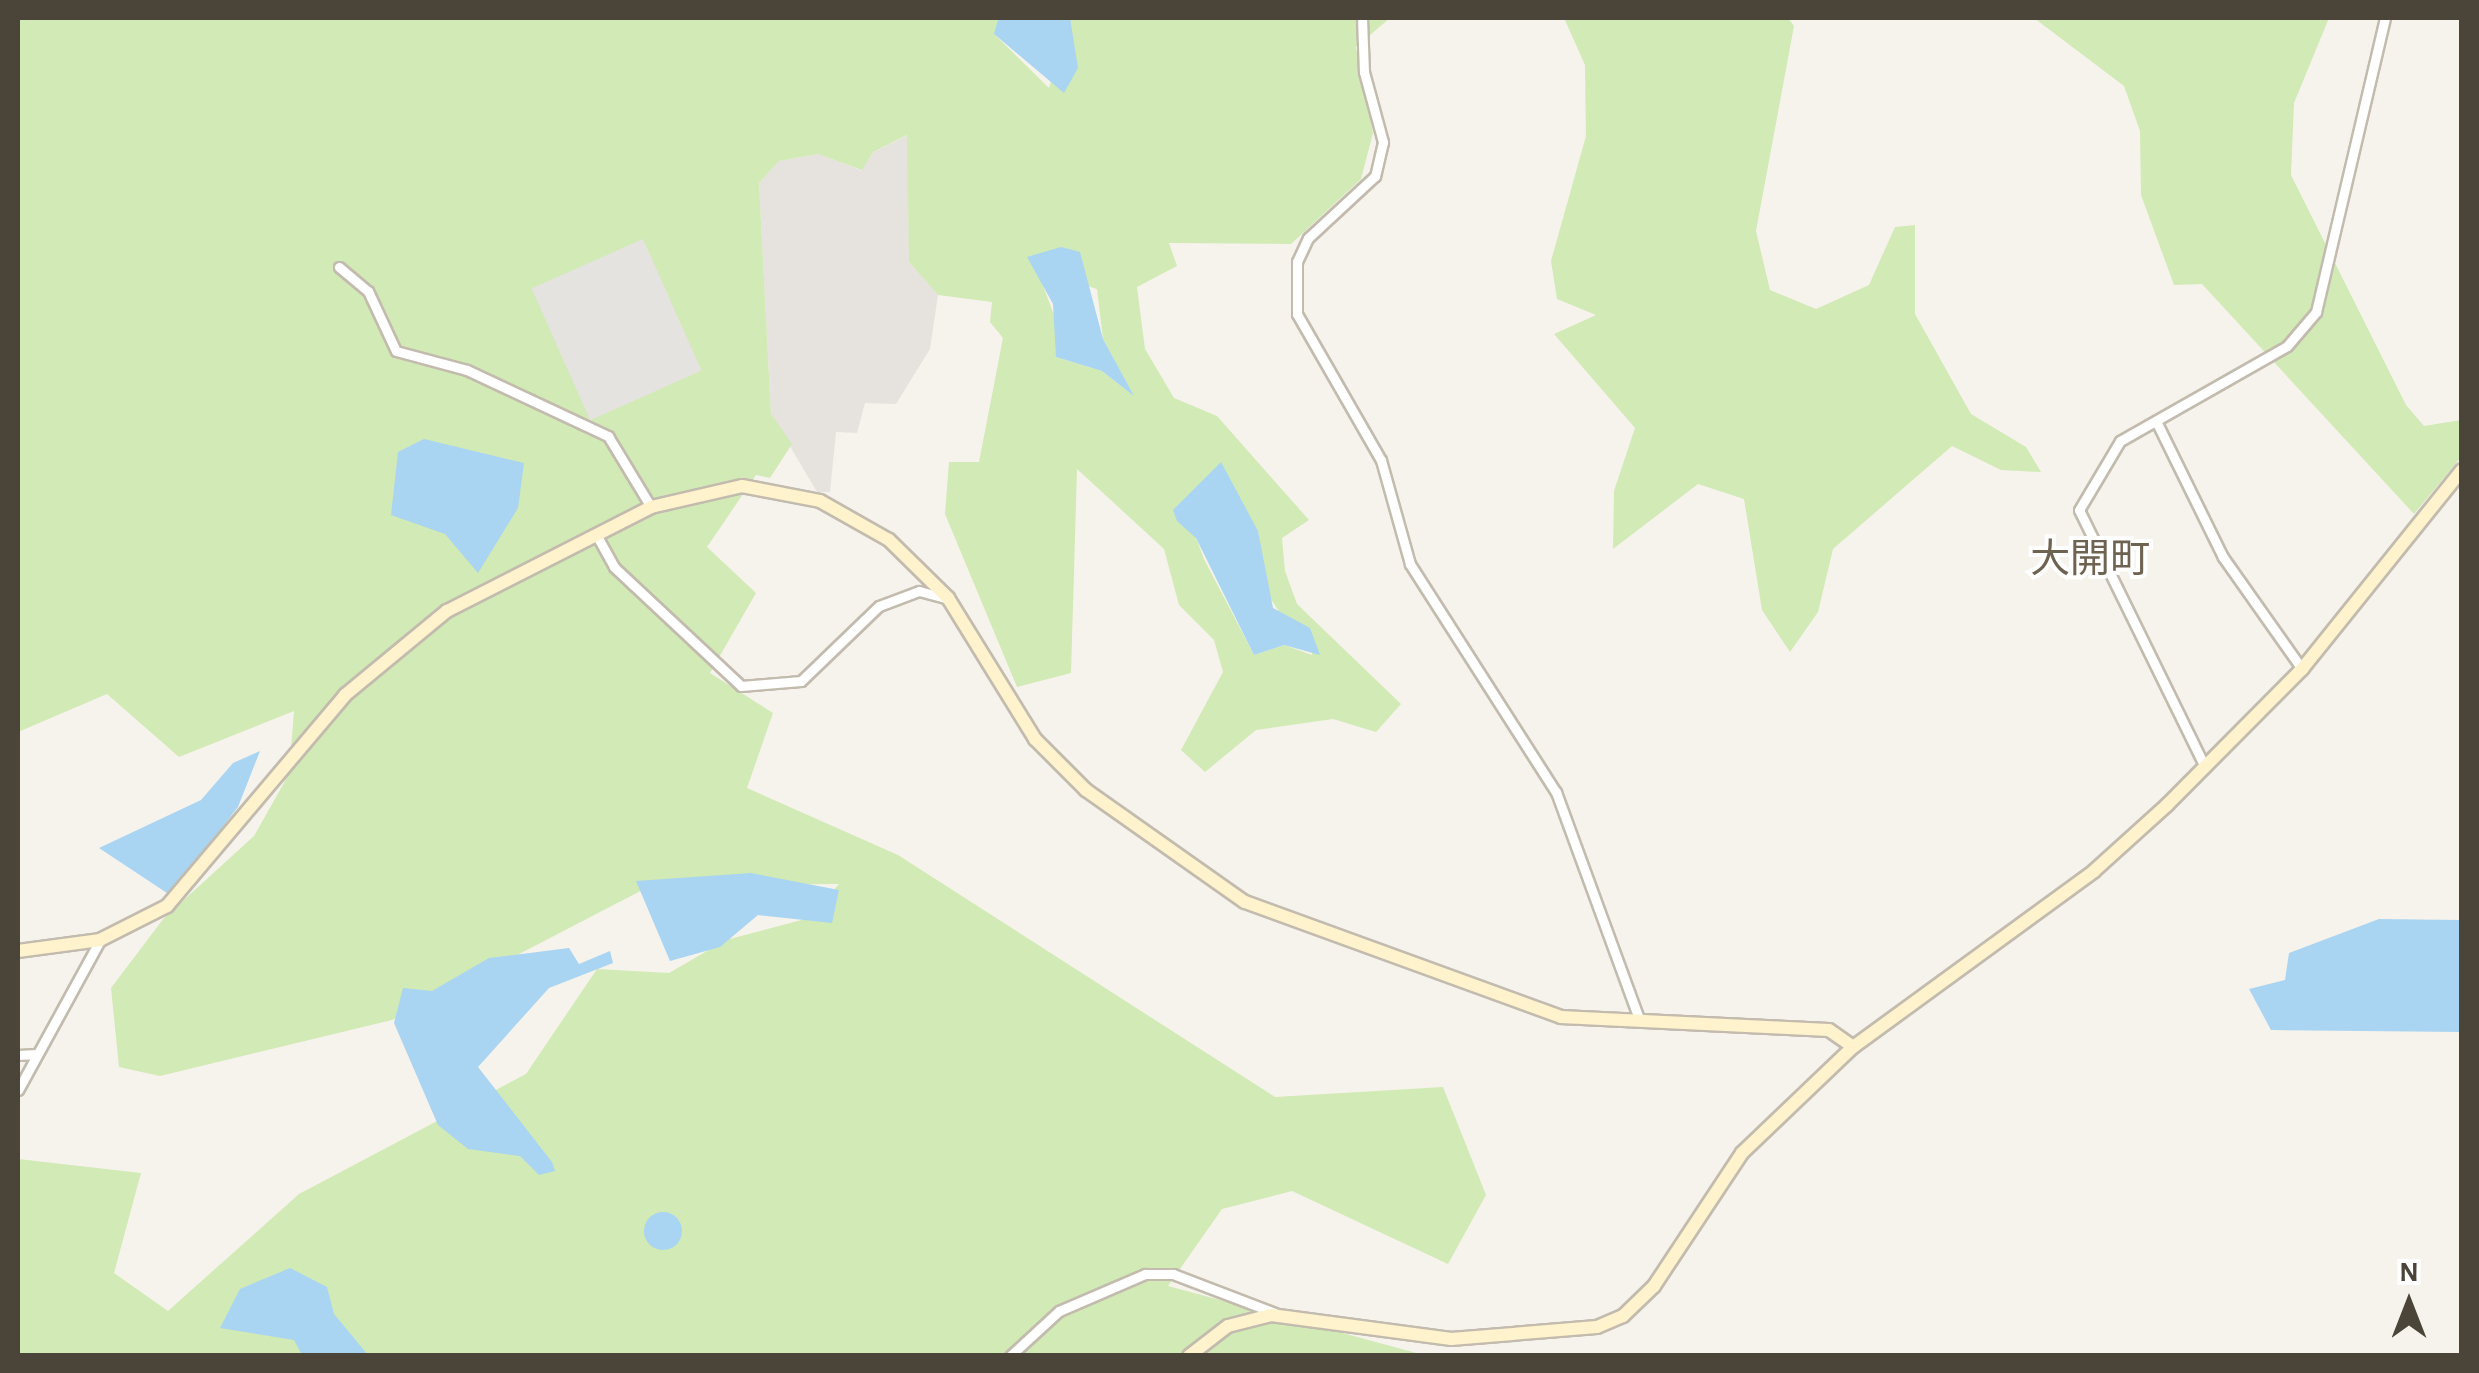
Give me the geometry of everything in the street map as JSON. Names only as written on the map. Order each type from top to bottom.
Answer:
[{"type":"street","points":[[1362,18],[1383,142],[1375,176],[1308,238],[1297,262],[1298,314],[1380,460],[1410,564],[1556,792],[1640,1021]]},
{"type":"street","points":[[2206,766],[2079,510],[2110,450],[2287,346],[2316,312],[2385,18]]},
{"type":"street","points":[[339,267],[368,291],[396,351],[467,370],[608,436],[651,506]]},
{"type":"street","points":[[2156,421],[2224,557],[2302,669]]},
{"type":"street","points":[[1010,1356],[1059,1311],[1146,1274],[1172,1274],[1277,1315],[1452,1339],[1597,1327],[1624,1316],[1654,1286],[1742,1153],[1854,1046],[2094,871],[2206,766],[2302,669],[2462,470]]},
{"type":"street","points":[[18,951],[100,940],[198,880],[345,695],[447,611],[651,506],[742,486],[820,501],[888,540],[948,598],[1035,739],[1086,790],[1245,902],[1562,1017],[1828,1030],[1854,1046]]},
{"type":"street","points":[[598,536],[614,568],[741,686],[811,676],[860,618],[898,597],[948,598]]},
{"type":"street","points":[[18,1090],[100,940]]},
{"type":"street","points":[[18,1055],[38,1054]]},
{"type":"street","points":[[1189,1356],[1228,1326],[1277,1315]]},
{"type":"shaded area","points":[[908,135],[909,262],[938,295],[930,349],[896,404],[865,403],[857,433],[836,432],[830,492],[817,492],[771,414],[759,183],[779,161],[818,154],[861,170],[873,152]]},
{"type":"shaded area","points":[[643,239],[702,371],[590,420],[532,289]]},
{"type":"green space","points":[[18,18],[1026,18],[994,34],[1049,88],[1070,18],[1390,18],[1356,47],[1373,133],[1361,179],[1291,244],[1169,243],[1177,266],[1137,287],[1145,349],[1174,398],[1217,416],[1309,520],[1282,538],[1285,571],[1297,604],[1401,704],[1376,732],[1333,719],[1256,730],[1205,772],[1181,750],[1223,672],[1214,640],[1179,605],[1164,549],[1077,469],[1071,673],[1017,687],[945,514],[949,462],[979,462],[1003,338],[990,322],[992,302],[938,295],[909,262],[907,135],[873,152],[862,170],[818,154],[779,161],[759,183],[771,414],[792,444],[770,478],[756,475],[707,547],[756,593],[710,673],[773,713],[747,788],[898,855],[1275,1097],[1443,1087],[1486,1195],[1448,1264],[1292,1191],[1222,1209],[1168,1286],[1424,1355],[18,1355],[18,1159],[141,1173],[114,1273],[168,1311],[299,1194],[526,1074],[597,969],[669,973],[726,940],[809,918],[839,884],[652,885],[392,1020],[160,1076],[119,1067],[111,988],[164,918],[254,836],[289,774],[294,711],[179,757],[107,694],[18,732]],"holes":[[[1037,270],[1097,289],[1103,339],[1133,395],[1102,371],[1056,357],[1059,328]],[[1246,513],[1258,531],[1264,588],[1283,618],[1310,628],[1312,655],[1284,645],[1254,655],[1204,559],[1196,538]]]},
{"type":"green space","points":[[1564,18],[1788,18],[1794,26],[1756,231],[1770,290],[1816,309],[1869,285],[1895,227],[1915,225],[1915,314],[1971,414],[2026,447],[2041,472],[2001,470],[1952,446],[1833,549],[1818,612],[1790,652],[1762,610],[1744,499],[1698,484],[1613,549],[1614,491],[1635,428],[1554,334],[1596,315],[1557,299],[1551,261],[1586,136],[1585,65]]},
{"type":"green space","points":[[2034,18],[2329,18],[2294,103],[2291,175],[2406,405],[2424,426],[2461,420],[2461,457],[2414,514],[2202,284],[2174,285],[2141,195],[2140,131],[2124,86]]},
{"type":"water","points":[[1070,18],[1078,68],[1064,93],[994,34],[998,20]]},
{"type":"water","points":[[1061,247],[1080,252],[1103,339],[1134,396],[1102,371],[1056,357],[1053,304],[1027,257]]},
{"type":"water","points":[[424,439],[524,463],[518,508],[478,573],[445,534],[391,515],[398,452]]},
{"type":"water","points":[[1221,462],[1258,531],[1273,608],[1310,628],[1320,655],[1284,645],[1254,655],[1196,538],[1177,521],[1173,510]]},
{"type":"water","points":[[260,751],[238,807],[170,895],[99,848],[201,800],[233,763]]},
{"type":"water","points":[[751,873],[839,890],[832,923],[758,915],[720,947],[670,961],[636,881]]},
{"type":"water","points":[[2379,919],[2460,920],[2461,1032],[2271,1030],[2249,989],[2285,980],[2289,953]]},
{"type":"water","points":[[569,948],[579,964],[610,951],[613,963],[549,988],[478,1067],[552,1162],[555,1171],[539,1175],[520,1156],[468,1149],[438,1125],[394,1023],[403,988],[432,991],[489,958]]},
{"type":"water","points":[[663,1212],[677,1217],[682,1231],[677,1245],[663,1250],[649,1245],[644,1231],[649,1217]]},
{"type":"water","points":[[290,1268],[327,1287],[334,1314],[368,1355],[302,1355],[294,1340],[220,1328],[240,1289]]},
{"type":"district","name":"大開町","points":[[2090,560]]}]
